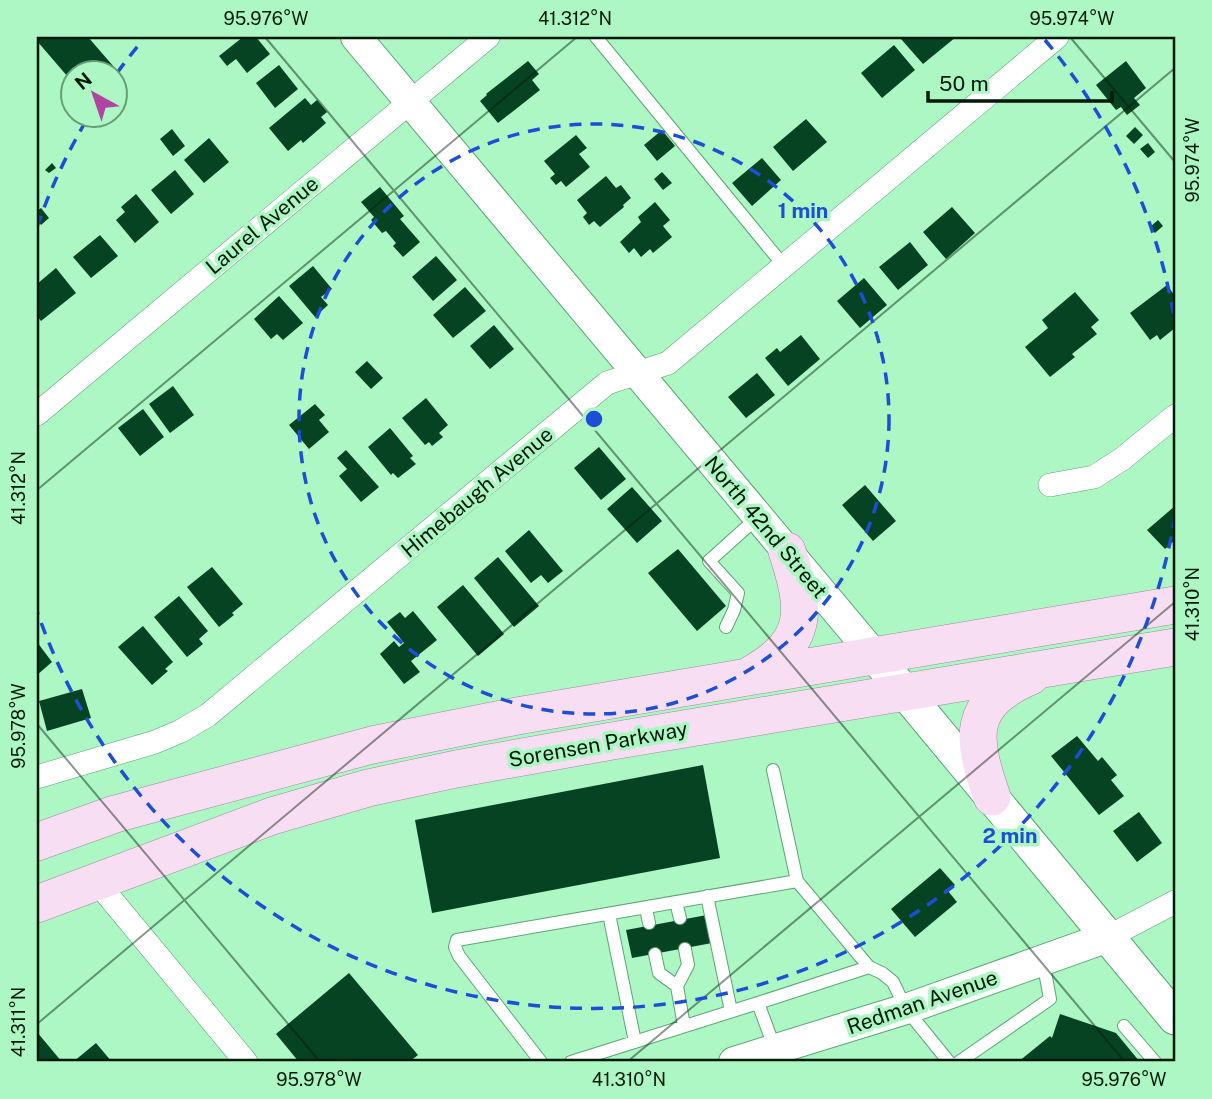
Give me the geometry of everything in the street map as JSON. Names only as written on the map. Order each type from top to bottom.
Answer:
[{"type":"main road","points":[[745,677],[780,655],[797,631],[799,598],[787,551]]},
{"type":"main road","name":"Sorensen Parkway","points":[[37,842],[115,814],[372,745],[517,716],[1175,605]]},
{"type":"main road","name":"Sorensen Parkway","points":[[37,904],[272,816],[368,788],[469,767],[903,691],[1175,647]]},
{"type":"main road","name":"North 42nd Street","points":[[874,655],[1175,1018]]},
{"type":"main road","points":[[992,797],[980,761],[976,736],[980,719],[1002,692],[1018,681],[1049,667]]},
{"type":"street","name":"North 42nd Street","points":[[356,37],[874,655]]},
{"type":"street","name":"Laurel Avenue","points":[[37,414],[488,37]]},
{"type":"street","name":"Himebaugh Avenue","points":[[37,777],[155,742],[208,715],[607,383],[668,363],[1057,37]]},
{"type":"street","points":[[1051,485],[1094,477],[1122,459],[1175,416]]},
{"type":"street","points":[[96,881],[246,1062]]},
{"type":"street","points":[[1108,937],[1175,902]]},
{"type":"street","name":"Redman Avenue","points":[[734,1062],[906,1009],[1108,937]]},
{"type":"lane","points":[[596,37],[784,266]]},
{"type":"lane","points":[[726,627],[738,593],[709,561],[758,517]]},
{"type":"lane","points":[[773,770],[797,881],[869,967],[893,982],[906,1009],[949,1062]]},
{"type":"lane","points":[[541,1062],[459,956],[455,947],[457,940],[797,881]]},
{"type":"lane","points":[[708,896],[732,1012]]},
{"type":"lane","points":[[676,902],[680,918]]},
{"type":"lane","points":[[646,908],[649,923]]},
{"type":"lane","points":[[610,914],[635,1042]]},
{"type":"lane","points":[[684,1026],[677,986],[688,965],[685,949]]},
{"type":"lane","points":[[655,954],[659,973],[677,986]]},
{"type":"lane","points":[[959,1062],[1050,999],[1043,960]]},
{"type":"lane","points":[[571,1062],[869,967]]},
{"type":"lane","points":[[758,1003],[775,1049]]},
{"type":"lane","points":[[1124,1026],[1155,1062]]},
{"type":"building","points":[[37,37],[88,37],[108,60],[60,60],[60,68],[37,41]]},
{"type":"building","points":[[243,37],[256,37],[270,54],[247,73],[236,59],[227,66],[219,56]]},
{"type":"building","points":[[956,37],[923,64],[901,39]]},
{"type":"building","points":[[894,45],[915,70],[882,98],[861,73]]},
{"type":"building","points":[[528,61],[539,74],[532,80],[540,90],[498,123],[480,101]]},
{"type":"building","points":[[1126,61],[1146,88],[1134,98],[1140,105],[1127,115],[1121,107],[1116,110],[1096,85]]},
{"type":"building","points":[[279,65],[298,89],[275,108],[256,83]]},
{"type":"building","points":[[305,98],[311,105],[317,100],[327,112],[321,117],[326,123],[303,143],[301,140],[288,151],[269,128]]},
{"type":"building","points":[[806,119],[827,142],[793,171],[773,147]]},
{"type":"building","points":[[1135,127],[1143,135],[1134,144],[1126,136]]},
{"type":"building","points":[[172,129],[185,146],[173,156],[160,139]]},
{"type":"building","points":[[662,130],[675,146],[657,161],[644,145]]},
{"type":"building","points":[[576,135],[587,148],[579,154],[590,167],[566,187],[561,181],[556,185],[550,178],[555,174],[544,161]]},
{"type":"building","points":[[209,138],[229,162],[204,183],[184,160]]},
{"type":"building","points":[[1148,143],[1155,152],[1148,158],[1140,149]]},
{"type":"building","points":[[762,158],[781,180],[752,206],[732,183]]},
{"type":"building","points":[[52,163],[56,168],[49,173],[45,170]]},
{"type":"building","points":[[175,170],[194,194],[171,214],[151,190]]},
{"type":"building","points":[[662,172],[672,183],[663,190],[654,179]]},
{"type":"building","points":[[606,176],[616,188],[621,185],[631,198],[600,227],[594,221],[589,225],[583,217],[587,213],[577,200]]},
{"type":"building","points":[[380,187],[404,216],[400,219],[420,242],[403,257],[393,246],[396,243],[386,231],[382,233],[371,220],[374,217],[361,202]]},
{"type":"building","points":[[136,194],[159,222],[135,243],[116,220],[125,212],[121,207]]},
{"type":"building","points":[[655,202],[670,220],[663,226],[672,237],[653,253],[650,249],[641,257],[634,248],[629,253],[620,242],[641,222],[638,217]]},
{"type":"building","points":[[952,207],[975,233],[946,259],[923,232]]},
{"type":"building","points":[[41,208],[49,218],[41,225],[37,219],[37,211]]},
{"type":"building","points":[[1158,220],[1163,226],[1155,233],[1150,227]]},
{"type":"building","points":[[100,235],[118,256],[91,278],[73,257]]},
{"type":"building","points":[[910,242],[928,265],[898,290],[879,267]]},
{"type":"building","points":[[436,256],[457,280],[433,301],[412,277]]},
{"type":"building","points":[[313,266],[332,289],[321,297],[328,305],[315,317],[289,286]]},
{"type":"building","points":[[56,268],[76,293],[41,321],[37,316],[37,284]]},
{"type":"building","points":[[864,278],[887,305],[860,328],[837,301]]},
{"type":"building","points":[[1167,285],[1175,296],[1175,328],[1160,340],[1157,335],[1150,340],[1130,313]]},
{"type":"building","points":[[465,287],[486,311],[453,338],[433,315]]},
{"type":"building","points":[[1075,292],[1099,320],[1091,327],[1097,334],[1072,354],[1075,357],[1050,377],[1025,347],[1048,328],[1042,320]]},
{"type":"building","points":[[279,296],[303,323],[283,340],[277,334],[271,339],[254,319]]},
{"type":"building","points":[[494,325],[514,349],[490,369],[470,346]]},
{"type":"building","points":[[801,335],[820,359],[788,386],[765,358],[777,348],[780,352]]},
{"type":"building","points":[[367,361],[383,378],[371,389],[355,372]]},
{"type":"building","points":[[757,373],[775,395],[746,418],[728,397]]},
{"type":"building","points":[[173,386],[194,415],[170,433],[149,404]]},
{"type":"building","points":[[426,398],[448,425],[439,433],[443,437],[432,446],[429,442],[425,445],[402,418]]},
{"type":"building","points":[[315,404],[325,415],[319,420],[329,432],[309,449],[289,425]]},
{"type":"building","points":[[143,409],[164,437],[140,456],[118,428]]},
{"type":"building","points":[[390,428],[413,456],[410,458],[416,464],[398,478],[393,473],[391,475],[368,447]]},
{"type":"building","points":[[599,447],[626,479],[601,500],[574,468]]},
{"type":"building","points":[[346,450],[379,487],[361,502],[339,476],[347,469],[337,458]]},
{"type":"building","points":[[865,485],[896,521],[873,541],[842,505]]},
{"type":"building","points":[[632,487],[662,521],[637,543],[607,509]]},
{"type":"building","points":[[1175,506],[1175,540],[1165,549],[1147,530]]},
{"type":"building","points":[[529,530],[563,571],[548,583],[541,575],[531,583],[505,551]]},
{"type":"building","points":[[678,549],[726,606],[697,631],[648,573]]},
{"type":"building","points":[[498,557],[539,606],[514,627],[474,578]]},
{"type":"building","points":[[212,567],[243,604],[219,627],[187,587]]},
{"type":"building","points":[[463,585],[504,634],[478,656],[437,607]]},
{"type":"building","points":[[179,596],[208,631],[199,639],[203,644],[187,657],[154,617]]},
{"type":"building","points":[[413,611],[437,640],[411,661],[420,672],[404,684],[380,654],[394,641],[399,647],[404,643],[387,622],[400,612],[405,618]]},
{"type":"building","points":[[143,626],[173,662],[165,669],[168,671],[152,685],[118,647]]},
{"type":"building","points":[[37,642],[52,662],[37,675]]},
{"type":"building","points":[[82,689],[91,718],[47,731],[39,701]]},
{"type":"building","points":[[1077,736],[1098,761],[1102,757],[1117,775],[1111,780],[1124,796],[1099,815],[1051,756]]},
{"type":"building","points":[[703,765],[720,858],[432,913],[415,820]]},
{"type":"building","points":[[1139,812],[1162,843],[1137,862],[1113,831]]},
{"type":"building","points":[[940,868],[955,885],[948,891],[957,902],[915,937],[891,909]]},
{"type":"building","points":[[707,915],[712,943],[632,958],[626,930]]},
{"type":"building","points":[[349,973],[418,1055],[409,1062],[299,1062],[276,1034]]},
{"type":"building","points":[[1060,1014],[1116,1033],[1140,1062],[1018,1062],[1050,1036],[1052,1038]]},
{"type":"building","points":[[37,1032],[62,1062],[37,1062]]},
{"type":"building","points":[[96,1043],[112,1062],[73,1062]]}]
